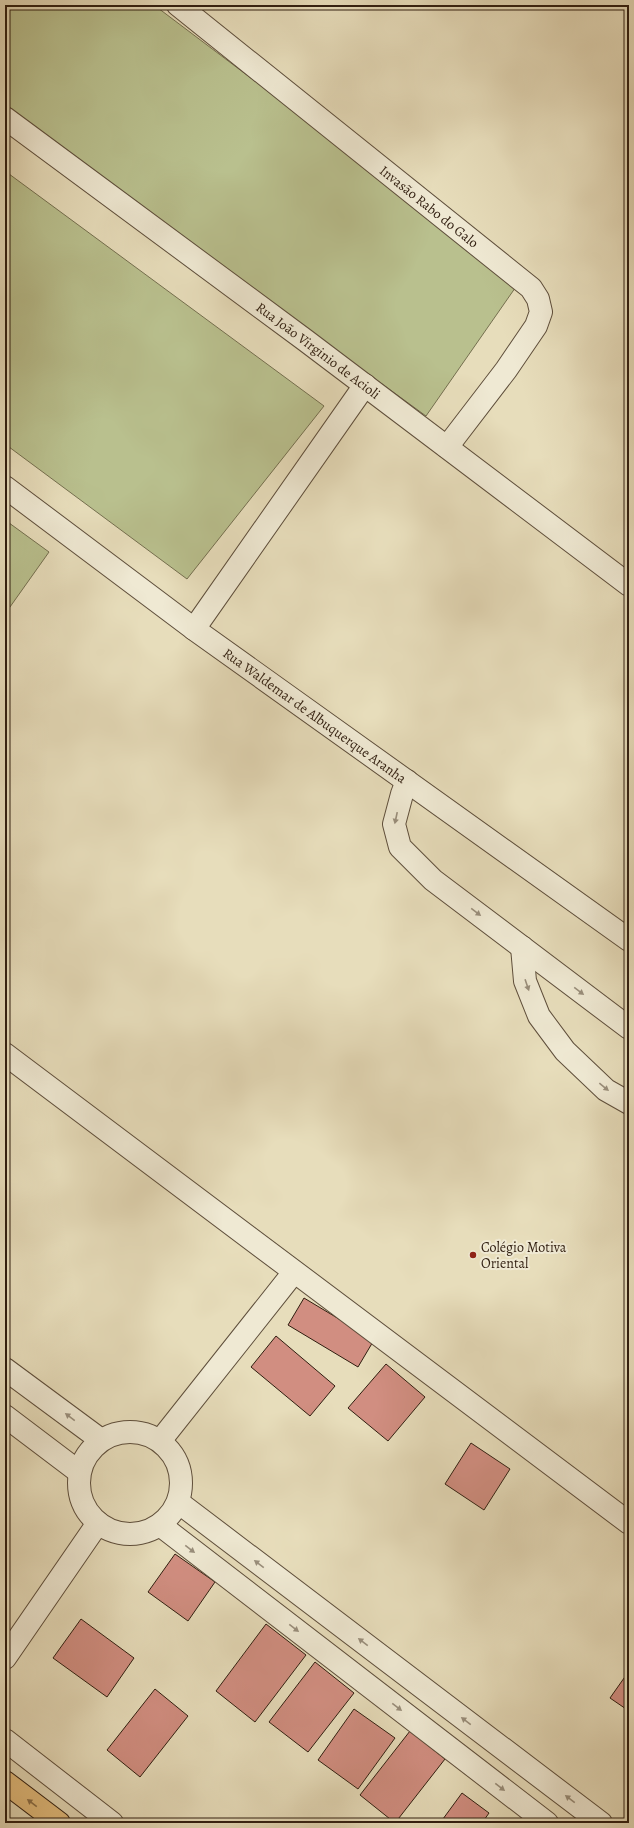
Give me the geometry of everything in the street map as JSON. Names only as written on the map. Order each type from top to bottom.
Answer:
[{"type":"main road","points":[[5,1782],[59,1823]]},
{"type":"street","name":"Invasão Rabo do Galo","points":[[178,5],[531,288],[538,299],[541,312],[536,326],[506,370],[447,447]]},
{"type":"street","name":"Rua João Virginio de Acioli","points":[[5,118],[629,584]]},
{"type":"street","points":[[194,629],[365,386]]},
{"type":"street","name":"Rua Waldemar de Albuquerque Aranha","points":[[5,487],[194,629],[629,940]]},
{"type":"street","points":[[407,781],[394,824],[400,847],[433,880],[629,1028]]},
{"type":"street","points":[[522,947],[525,981],[539,1016],[565,1051],[606,1090],[629,1103]]},
{"type":"street","points":[[5,1054],[629,1523]]},
{"type":"street","points":[[160,1441],[294,1272]]},
{"type":"street","points":[[5,1369],[101,1440]]},
{"type":"street","points":[[5,1416],[79,1472]]},
{"type":"street","points":[[124,1431],[149,1435],[160,1441],[172,1453],[179,1469],[181,1486],[178,1502],[170,1515],[160,1525],[145,1532],[128,1534],[112,1531],[98,1523],[88,1513],[81,1500],[78,1486],[79,1472],[87,1454],[101,1440],[112,1434],[124,1431]]},
{"type":"street","points":[[178,1502],[601,1823]]},
{"type":"street","points":[[5,1658],[98,1523]]},
{"type":"street","points":[[160,1525],[547,1823]]},
{"type":"street","points":[[5,1740],[112,1823]]},
{"type":"green space","points":[[5,5],[154,5],[520,281],[426,416],[5,109]]},
{"type":"green space","points":[[5,171],[324,406],[187,579],[5,444]]},
{"type":"green space","points":[[5,520],[49,552],[5,614]]},
{"type":"building","points":[[304,1298],[374,1340],[358,1367],[288,1325]]},
{"type":"building","points":[[276,1336],[335,1386],[310,1416],[251,1367]]},
{"type":"building","points":[[386,1364],[425,1397],[388,1441],[348,1408]]},
{"type":"building","points":[[471,1443],[510,1469],[484,1510],[445,1484]]},
{"type":"building","points":[[175,1554],[215,1582],[188,1621],[148,1592]]},
{"type":"building","points":[[81,1619],[134,1658],[107,1697],[53,1658]]},
{"type":"building","points":[[266,1624],[306,1655],[255,1722],[216,1691]]},
{"type":"building","points":[[315,1662],[354,1693],[308,1752],[269,1722]]},
{"type":"building","points":[[629,1671],[629,1711],[610,1698]]},
{"type":"building","points":[[155,1689],[188,1716],[140,1777],[107,1750]]},
{"type":"building","points":[[354,1709],[395,1738],[358,1789],[318,1760]]},
{"type":"building","points":[[410,1731],[445,1759],[395,1823],[360,1795]]},
{"type":"building","points":[[462,1793],[489,1813],[482,1823],[440,1823]]},
{"type":"place","name":"Colégio Motiva Oriental","points":[[473,1255]]}]
